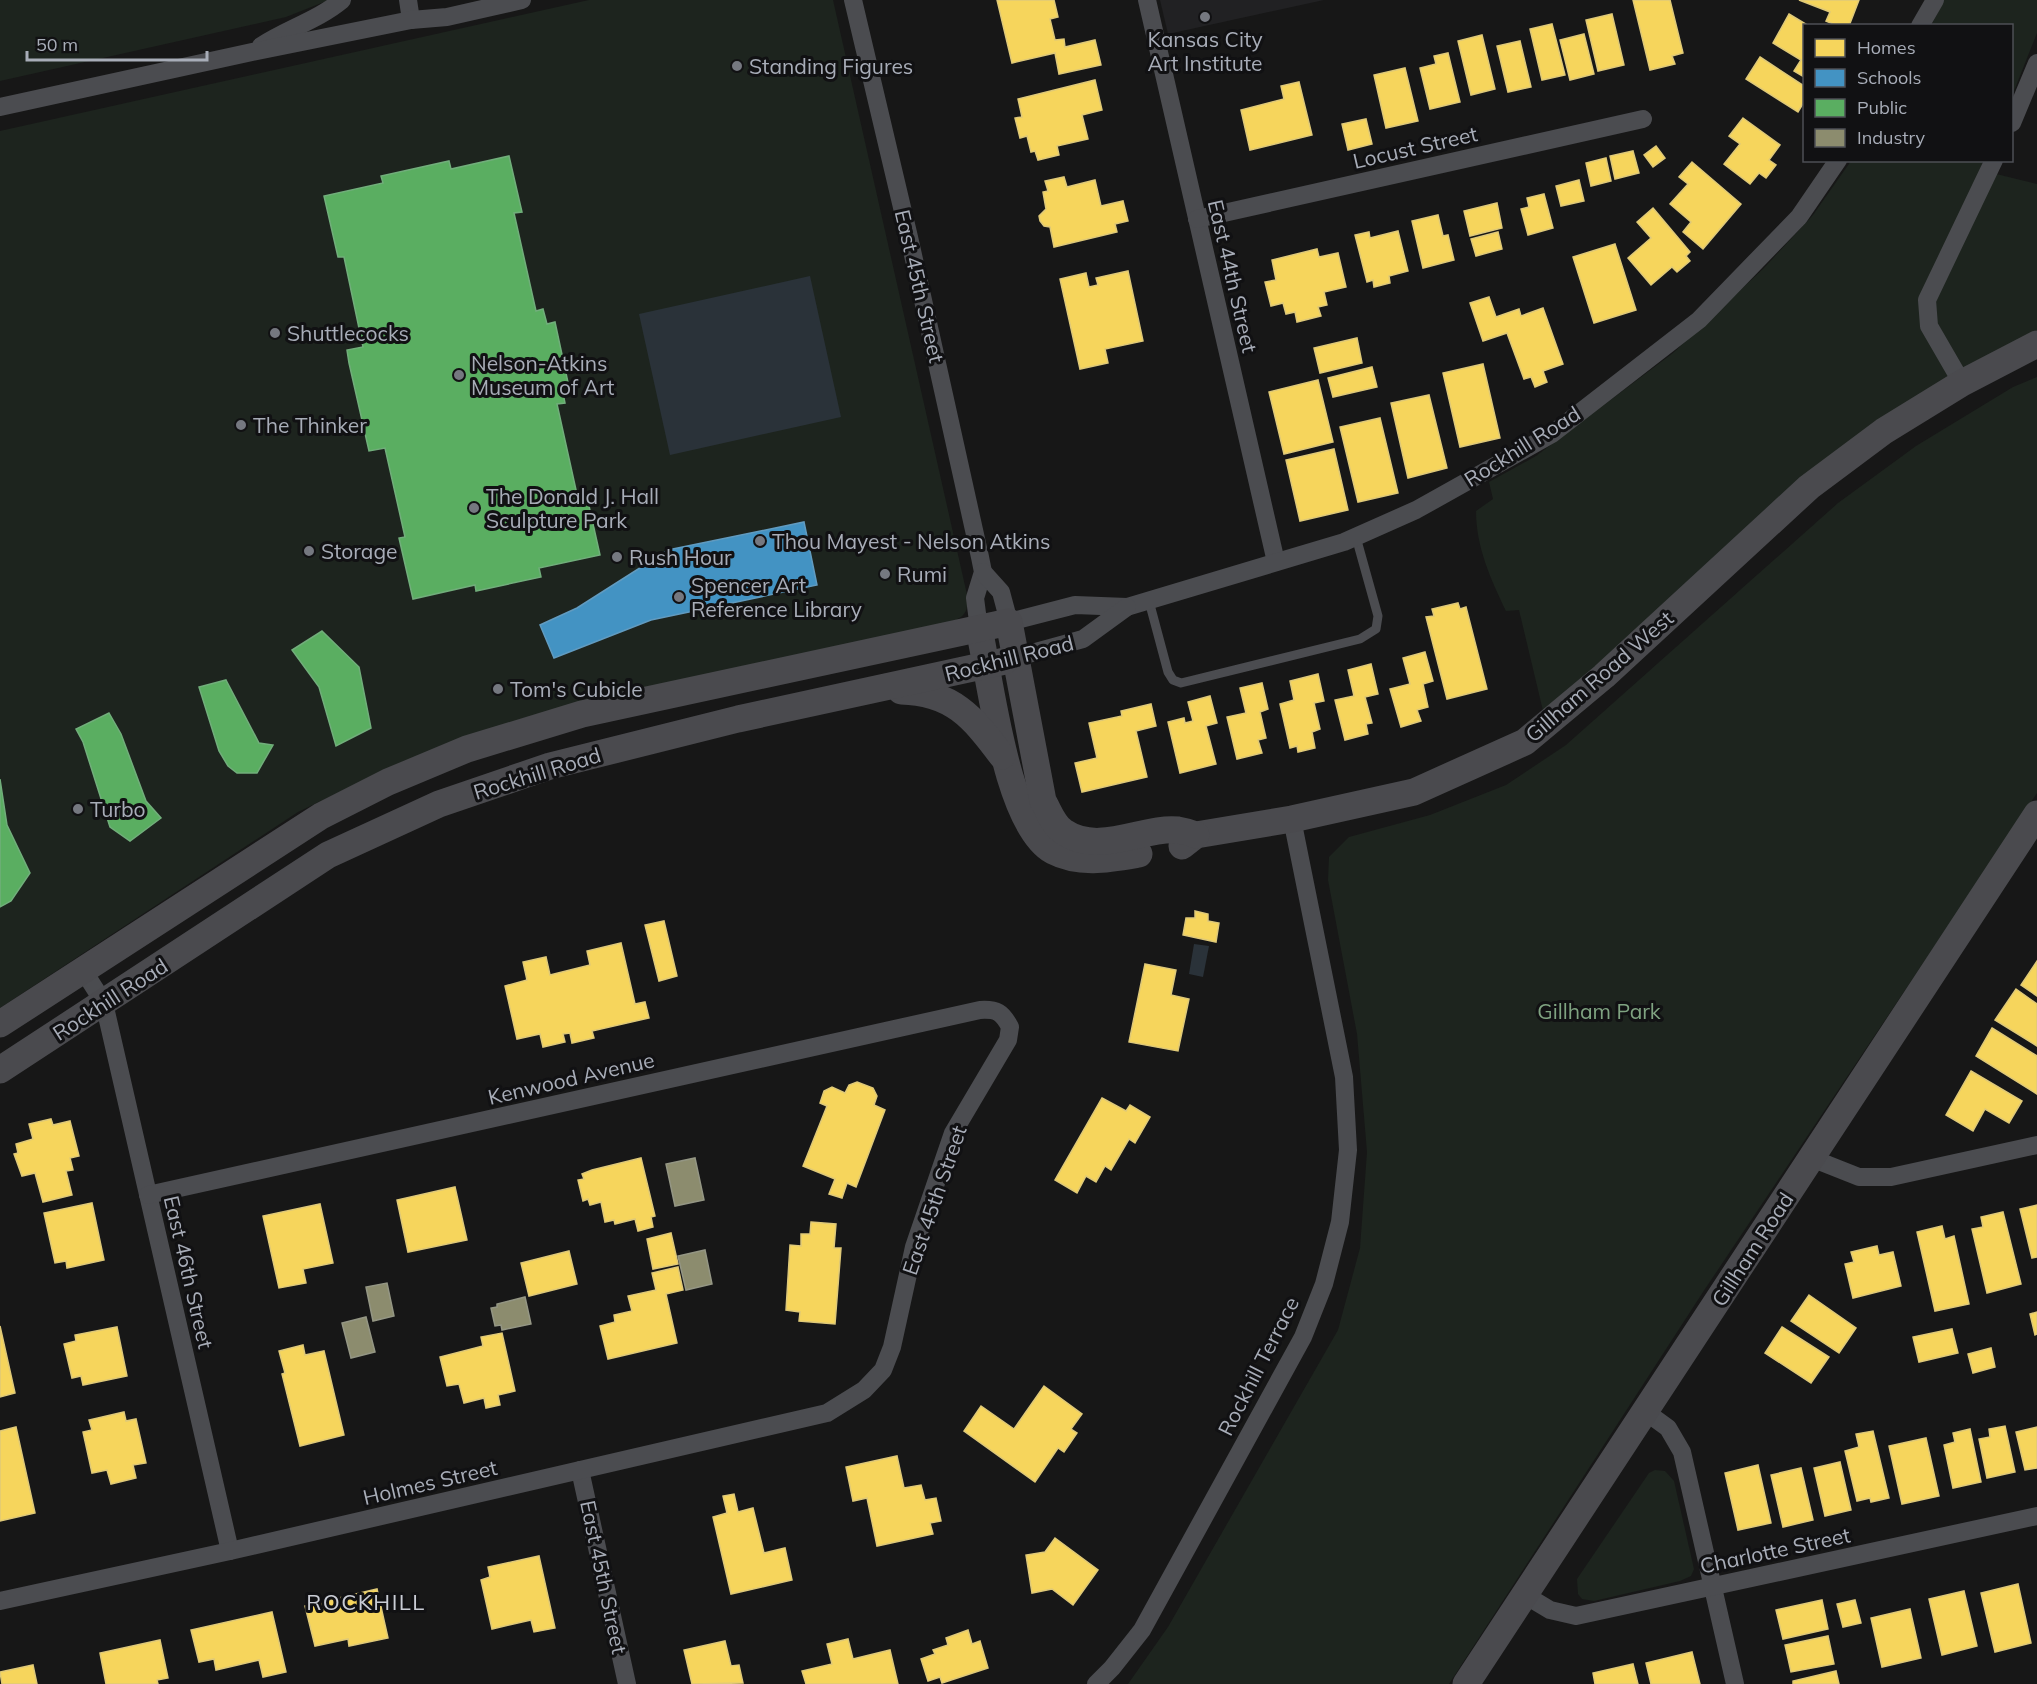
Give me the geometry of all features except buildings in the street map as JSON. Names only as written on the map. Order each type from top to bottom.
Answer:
[{"type":"main road","name":"Gillham Road West","points":[[1006,761],[1020,810],[1029,828],[1040,842],[1054,851],[1094,861],[1181,846],[1197,835],[1292,819],[1414,792],[1525,742],[1604,676],[1809,487],[1884,431],[1962,383],[2037,344]]},
{"type":"main road","name":"Rockhill Road","points":[[0,1024],[321,816],[388,782],[467,748],[582,714],[1009,622]]},
{"type":"main road","name":"East 45th Street","points":[[1009,622],[1043,801],[1053,820],[1063,832],[1078,838],[1112,841],[1177,830],[1197,835]]},
{"type":"main road","name":"East 45th Street","points":[[979,629],[1006,761]]},
{"type":"main road","name":"Rockhill Road","points":[[0,1070],[328,855],[439,804],[561,763],[738,719],[875,691],[1017,657]]},
{"type":"main road","points":[[875,691],[914,692],[945,699],[976,723],[1006,761]]},
{"type":"main road","name":"Gillham Road","points":[[1466,1684],[2037,814]]},
{"type":"street","points":[[252,52],[283,31],[318,16],[342,0]]},
{"type":"street","points":[[408,0],[411,20]]},
{"type":"street","points":[[0,107],[252,52],[411,20],[447,17],[522,0]]},
{"type":"street","name":"East 45th Street","points":[[853,0],[909,237],[983,572],[1001,592],[1009,622]]},
{"type":"street","name":"East 44th Street","points":[[1147,0],[1276,562]]},
{"type":"street","points":[[1921,24],[1935,0]]},
{"type":"street","points":[[2013,121],[2037,63]]},
{"type":"street","name":"Locust Street","points":[[1197,219],[1643,119]]},
{"type":"street","name":"Rockhill Road","points":[[1009,622],[1075,605],[1127,607],[1149,601],[1356,537],[1416,510],[1552,434],[1699,320],[1799,217],[1837,162]]},
{"type":"street","points":[[1962,383],[1929,326],[1927,300],[1993,162]]},
{"type":"street","name":"East 45th Street","points":[[979,629],[975,598],[983,572]]},
{"type":"street","name":"Rockhill Road","points":[[1017,657],[1083,639],[1127,607]]},
{"type":"street","name":"Rockhill Terrace","points":[[1096,1684],[1112,1668],[1142,1630],[1302,1337],[1324,1284],[1340,1222],[1348,1150],[1344,1077],[1292,819]]},
{"type":"street","name":"East 46th Street","points":[[83,970],[104,1003],[230,1551]]},
{"type":"street","name":"Kenwood Avenue","points":[[148,1195],[980,1010],[994,1009],[1003,1014]]},
{"type":"street","name":"East 45th Street","points":[[864,1390],[883,1370],[892,1347],[914,1247],[953,1133],[1008,1040],[1011,1027],[1003,1014]]},
{"type":"street","points":[[1811,1158],[1859,1177],[1891,1177],[2037,1145]]},
{"type":"street","name":"Holmes Street","points":[[0,1601],[230,1551],[827,1413],[864,1390]]},
{"type":"street","points":[[1646,1412],[1668,1428],[1682,1452],[1735,1684]]},
{"type":"street","name":"East 45th Street","points":[[580,1470],[627,1684]]},
{"type":"street","name":"Charlotte Street","points":[[1525,1595],[1550,1610],[1576,1616],[2037,1516]]},
{"type":"lane","points":[[1149,601],[1168,672],[1173,680],[1181,683],[1360,639],[1376,629],[1378,616],[1356,537]]},
{"type":"shaded area","name":"Kansas City Art Institute","points":[[1160,0],[1324,0],[1168,34]]},
{"type":"shaded area","points":[[810,276],[841,417],[670,455],[639,314]]},
{"type":"shaded area","points":[[1194,944],[1209,946],[1203,977],[1189,974]]},
{"type":"green space","points":[[0,0],[329,0],[286,17],[0,81]]},
{"type":"green space","name":"The Donald J. Hall Sculpture Park","points":[[589,0],[833,0],[968,599],[965,612],[956,620],[404,761],[298,812],[0,1008],[0,131]]},
{"type":"green space","points":[[1944,0],[2037,0],[2037,33],[2013,93],[2013,24],[1932,24]]},
{"type":"green space","points":[[1850,162],[1983,162],[1980,170],[2037,184],[2037,330],[1936,386],[1544,715],[1519,610],[1506,611],[1482,550],[1476,511],[1493,499],[1489,482],[1536,456],[1673,353],[1764,268],[1813,215]]},
{"type":"green space","name":"Gillham Park","points":[[2037,377],[2037,793],[1703,1292],[1449,1684],[1128,1684],[1168,1627],[1338,1330],[1360,1248],[1367,1152],[1357,1034],[1328,880],[1329,857],[1349,837],[1430,815],[1506,785],[1566,745],[1838,503],[1916,446],[2013,387]]},
{"type":"green space","points":[[1655,1470],[1665,1471],[1674,1481],[1694,1569],[1691,1576],[1680,1581],[1594,1601],[1582,1599],[1578,1594],[1577,1579],[1649,1473]]},
{"type":"place","name":"Kansas City Art Institute","points":[[1205,17]]},
{"type":"place","name":"Standing Figures","points":[[737,66]]},
{"type":"place","name":"Shuttlecocks","points":[[275,333]]},
{"type":"place","name":"Nelson-Atkins Museum of Art","points":[[459,375]]},
{"type":"place","name":"The Thinker","points":[[241,425]]},
{"type":"place","name":"The Donald J. Hall Sculpture Park","points":[[474,508]]},
{"type":"place","name":"Thou Mayest - Nelson Atkins","points":[[760,541]]},
{"type":"place","name":"Storage","points":[[309,551]]},
{"type":"place","name":"Rush Hour","points":[[617,557]]},
{"type":"place","name":"Rumi","points":[[885,574]]},
{"type":"place","name":"Spencer Art Reference Library","points":[[679,597]]},
{"type":"place","name":"Tom's Cubicle","points":[[498,689]]},
{"type":"place","name":"Turbo","points":[[78,809]]},
{"type":"district","name":"ROCKHILL","points":[[366,1602]]}]
